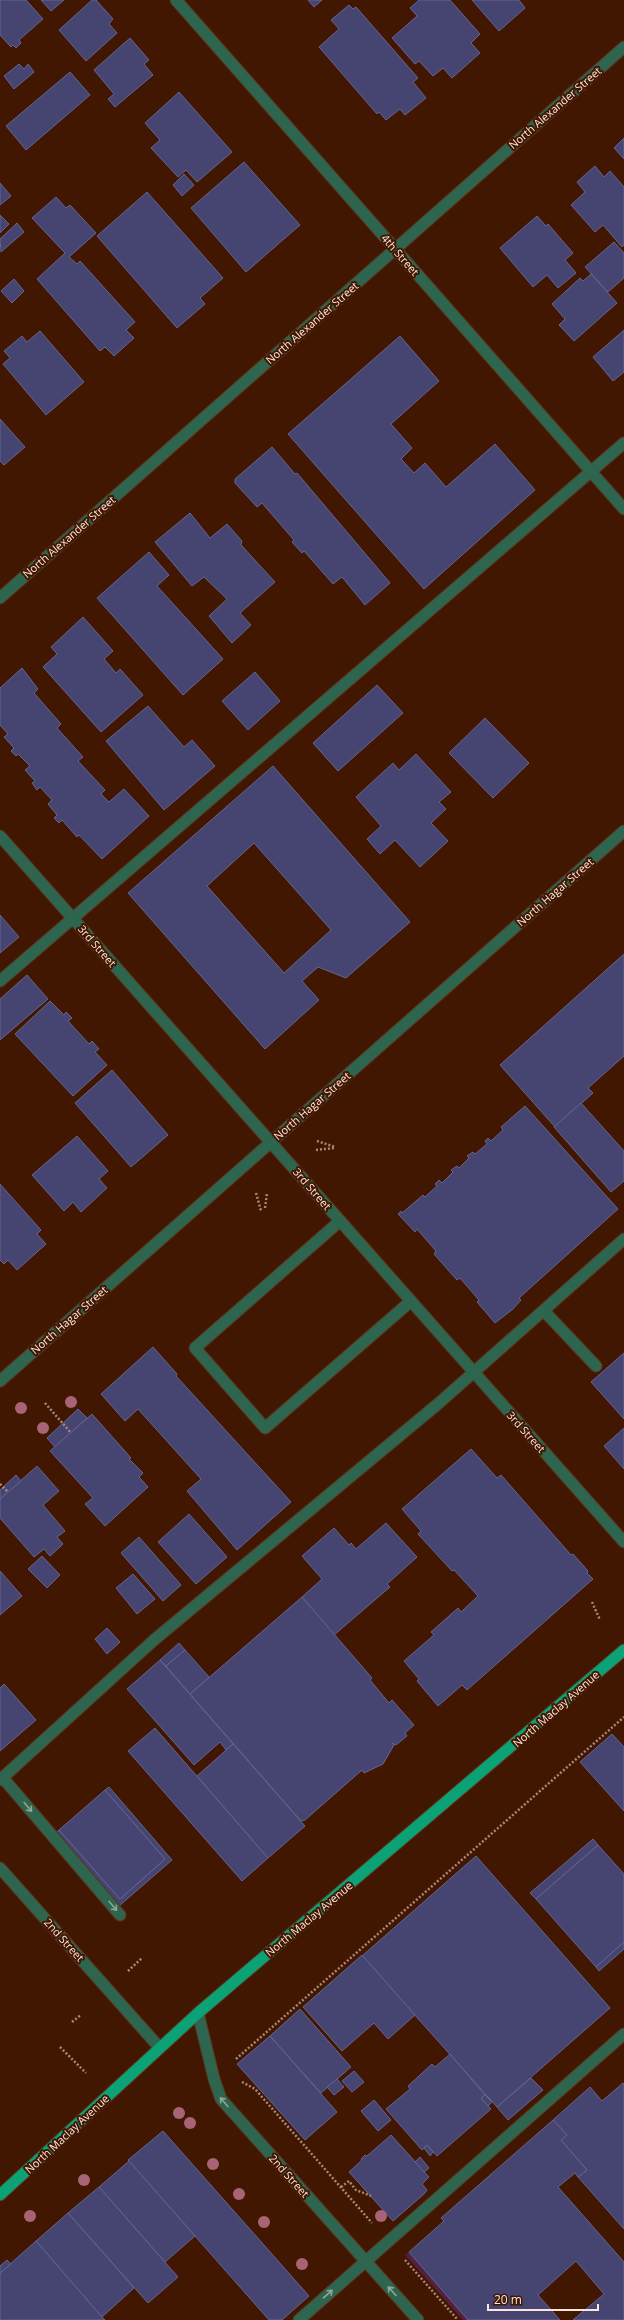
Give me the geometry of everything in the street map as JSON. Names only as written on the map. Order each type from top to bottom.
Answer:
[{"type":"main road","name":"North Maclay Avenue","points":[[0,2195],[198,2012],[624,1650]]},
{"type":"street","name":"4th Street","points":[[176,0],[624,509]]},
{"type":"street","name":"North Alexander Street","points":[[0,598],[624,47]]},
{"type":"street","points":[[0,981],[624,443]]},
{"type":"street","name":"North Hagar Street","points":[[0,1381],[624,831]]},
{"type":"street","name":"3rd Street","points":[[0,836],[624,1542]]},
{"type":"street","points":[[340,1221],[195,1348],[260,1423],[265,1428],[411,1301]]},
{"type":"street","points":[[120,1915],[2,1779],[154,1640],[474,1373],[624,1239]]},
{"type":"street","points":[[544,1311],[596,1366]]},
{"type":"street","name":"2nd Street","points":[[0,1868],[159,2047]]},
{"type":"street","name":"2nd Street","points":[[198,2012],[218,2095],[418,2320]]},
{"type":"street","points":[[299,2320],[624,2034]]},
{"type":"path","points":[[316,1150],[336,1147],[317,1141]]},
{"type":"path","points":[[256,1193],[261,1211]]},
{"type":"path","points":[[265,1208],[267,1193]]},
{"type":"path","points":[[45,1403],[71,1433]]},
{"type":"path","points":[[0,1484],[8,1492]]},
{"type":"path","points":[[592,1602],[600,1620]]},
{"type":"path","points":[[233,2065],[243,2052],[624,1716]]},
{"type":"path","points":[[128,1971],[142,1958]]},
{"type":"path","points":[[72,2022],[81,2015]]},
{"type":"path","points":[[60,2047],[86,2073]]},
{"type":"path","points":[[239,2082],[249,2084],[255,2089],[458,2320]]},
{"type":"path","points":[[341,2187],[349,2181],[356,2190],[371,2196]]},
{"type":"shaded area","points":[[409,2252],[468,2319],[467,2320],[463,2320],[405,2255]]},
{"type":"building","points":[[0,0],[26,0],[43,19],[19,40],[21,43],[16,48],[13,45],[11,47],[0,35]]},
{"type":"building","points":[[41,0],[64,0],[51,11]]},
{"type":"building","points":[[92,0],[96,0],[113,19],[109,24],[117,33],[86,61],[59,30]]},
{"type":"building","points":[[308,0],[322,0],[314,7]]},
{"type":"building","points":[[419,0],[450,0],[480,34],[471,43],[480,53],[452,78],[443,68],[433,76],[419,61],[415,64],[392,38],[417,16],[410,8]]},
{"type":"building","points":[[472,0],[519,0],[525,8],[499,31]]},
{"type":"building","points":[[349,5],[353,9],[356,7],[418,78],[413,82],[426,98],[405,115],[400,109],[386,120],[379,112],[377,114],[319,47],[339,29],[331,20]]},
{"type":"building","points":[[130,38],[149,60],[144,64],[153,75],[115,107],[108,99],[114,94],[94,70]]},
{"type":"building","points":[[19,64],[24,69],[28,64],[34,72],[14,89],[4,76]]},
{"type":"building","points":[[70,72],[90,95],[26,150],[6,126]]},
{"type":"building","points":[[179,92],[232,152],[197,182],[186,170],[178,177],[151,148],[160,140],[145,123]]},
{"type":"building","points":[[624,138],[624,159],[614,148]]},
{"type":"building","points":[[244,162],[300,225],[246,272],[191,208]]},
{"type":"building","points":[[595,166],[604,177],[610,171],[624,187],[624,245],[622,247],[603,225],[595,232],[571,205],[585,192],[577,182]]},
{"type":"building","points":[[184,174],[194,185],[182,196],[173,185]]},
{"type":"building","points":[[0,183],[11,196],[0,205]]},
{"type":"building","points":[[147,192],[223,278],[200,298],[205,304],[177,328],[97,236]]},
{"type":"building","points":[[56,197],[66,208],[70,205],[96,233],[69,257],[77,264],[80,261],[135,322],[126,330],[134,338],[114,356],[105,347],[100,351],[37,279],[65,253],[32,218]]},
{"type":"building","points":[[0,215],[9,224],[0,233]]},
{"type":"building","points":[[537,216],[546,226],[548,224],[573,253],[565,260],[576,273],[558,288],[547,275],[533,287],[500,248]]},
{"type":"building","points":[[17,223],[24,232],[1,252],[0,239]]},
{"type":"building","points":[[614,242],[624,253],[624,278],[608,292],[585,267]]},
{"type":"building","points":[[591,274],[617,303],[574,341],[559,325],[565,319],[552,304],[580,278],[583,281]]},
{"type":"building","points":[[14,279],[24,291],[12,303],[1,291]]},
{"type":"building","points":[[624,330],[624,372],[613,381],[593,357]]},
{"type":"building","points":[[40,331],[84,382],[46,415],[3,364],[10,358],[4,351],[22,336],[27,342]]},
{"type":"building","points":[[400,336],[439,381],[391,424],[412,448],[401,459],[414,473],[425,463],[446,487],[495,444],[535,490],[424,589],[288,434]]},
{"type":"building","points":[[0,419],[25,447],[4,465],[0,461]]},
{"type":"building","points":[[272,447],[295,474],[297,473],[390,583],[365,605],[342,577],[333,584],[304,551],[302,553],[292,542],[294,540],[262,503],[257,507],[235,483],[235,479]]},
{"type":"building","points":[[190,513],[210,538],[227,524],[242,541],[241,545],[275,582],[240,613],[251,625],[232,643],[209,616],[227,599],[204,577],[192,586],[155,542]]},
{"type":"building","points":[[149,552],[169,575],[157,586],[223,659],[183,695],[97,598]]},
{"type":"building","points":[[83,617],[113,651],[104,659],[116,673],[120,669],[143,695],[101,732],[43,667],[57,654],[51,647]]},
{"type":"building","points":[[22,668],[38,689],[34,693],[61,724],[57,728],[83,757],[78,761],[105,790],[101,794],[109,802],[124,789],[149,816],[102,859],[79,835],[77,837],[62,820],[59,823],[54,818],[57,815],[48,804],[52,800],[40,787],[37,790],[32,783],[35,781],[25,770],[30,766],[18,754],[16,756],[11,751],[14,748],[4,737],[8,734],[0,725],[0,688]]},
{"type":"building","points":[[255,672],[280,701],[248,730],[222,701]]},
{"type":"building","points":[[377,685],[403,713],[338,771],[313,743]]},
{"type":"building","points":[[148,706],[184,747],[192,740],[215,766],[164,810],[106,741]]},
{"type":"building","points":[[485,718],[529,763],[493,798],[449,753]]},
{"type":"building","points":[[416,754],[451,792],[439,802],[446,809],[431,823],[448,841],[420,867],[395,840],[380,854],[367,839],[381,826],[356,797],[393,763],[399,770]]},
{"type":"building","points":[[273,766],[410,922],[346,978],[318,967],[302,981],[319,1000],[265,1049],[128,893]],"holes":[[[254,843],[331,930],[284,973],[207,886]]]},
{"type":"building","points":[[0,915],[19,937],[0,953]]},
{"type":"building","points":[[624,954],[624,1056],[588,1088],[593,1093],[555,1127],[500,1065]]},
{"type":"building","points":[[27,975],[48,999],[0,1040],[0,999]]},
{"type":"building","points":[[50,1001],[64,1015],[66,1012],[72,1018],[68,1021],[89,1044],[92,1041],[99,1049],[95,1052],[107,1065],[73,1096],[15,1034]]},
{"type":"building","points":[[112,1070],[168,1135],[131,1167],[75,1103]]},
{"type":"building","points":[[581,1103],[624,1151],[624,1181],[611,1192],[554,1127]]},
{"type":"building","points":[[525,1106],[618,1209],[519,1298],[521,1300],[513,1309],[495,1323],[477,1302],[479,1300],[460,1278],[457,1280],[434,1254],[436,1251],[417,1229],[415,1232],[398,1214],[401,1211],[402,1213],[423,1195],[425,1197],[437,1186],[435,1184],[439,1180],[442,1183],[453,1172],[451,1170],[457,1166],[459,1168],[469,1158],[467,1156],[473,1152],[475,1154],[487,1144],[485,1141],[488,1138],[491,1141],[503,1130],[501,1127]]},
{"type":"building","points":[[77,1136],[108,1171],[99,1179],[107,1188],[81,1212],[73,1202],[64,1211],[32,1175]]},
{"type":"building","points":[[0,1184],[41,1230],[37,1234],[46,1244],[17,1270],[8,1260],[4,1264],[0,1260]]},
{"type":"building","points":[[153,1347],[177,1374],[176,1376],[291,1502],[237,1550],[187,1491],[201,1479],[138,1409],[125,1421],[101,1394]]},
{"type":"building","points":[[624,1353],[624,1419],[591,1382]]},
{"type":"building","points":[[78,1409],[87,1418],[55,1447],[47,1438]]},
{"type":"building","points":[[92,1414],[131,1458],[129,1459],[143,1473],[139,1477],[148,1487],[105,1526],[85,1504],[93,1498],[50,1451]]},
{"type":"building","points":[[624,1428],[624,1469],[604,1446]]},
{"type":"building","points":[[471,1449],[497,1478],[501,1475],[571,1555],[573,1554],[593,1579],[467,1690],[462,1685],[438,1706],[417,1681],[419,1679],[404,1661],[434,1635],[431,1632],[458,1608],[461,1612],[478,1596],[454,1570],[452,1571],[418,1534],[421,1531],[402,1509]]},
{"type":"building","points":[[37,1466],[59,1491],[43,1505],[65,1531],[57,1537],[63,1544],[50,1556],[44,1549],[34,1557],[0,1518],[0,1499]]},
{"type":"building","points":[[16,1475],[21,1481],[0,1499],[0,1490]]},
{"type":"building","points":[[189,1514],[227,1557],[196,1584],[158,1542]]},
{"type":"building","points":[[386,1523],[417,1557],[387,1584],[390,1587],[334,1635],[302,1597],[322,1579],[302,1556],[334,1528],[349,1545],[351,1543],[356,1549]]},
{"type":"building","points":[[139,1537],[181,1585],[163,1601],[121,1553]]},
{"type":"building","points":[[42,1556],[60,1575],[47,1588],[28,1569]]},
{"type":"building","points":[[0,1571],[22,1596],[0,1615]]},
{"type":"building","points":[[133,1574],[155,1599],[137,1614],[116,1588]]},
{"type":"building","points":[[302,1597],[372,1678],[370,1680],[389,1703],[392,1700],[414,1725],[405,1733],[407,1736],[396,1745],[392,1743],[394,1745],[383,1764],[364,1773],[362,1770],[305,1820],[301,1821],[190,1694]]},
{"type":"building","points":[[107,1628],[120,1642],[107,1654],[95,1639]]},
{"type":"building","points":[[179,1643],[185,1650],[166,1666],[160,1660]]},
{"type":"building","points":[[185,1650],[209,1677],[190,1694],[166,1666]]},
{"type":"building","points":[[160,1660],[233,1744],[226,1750],[220,1742],[194,1765],[127,1689]]},
{"type":"building","points":[[4,1684],[36,1720],[0,1751],[0,1688]]},
{"type":"building","points":[[155,1728],[268,1858],[242,1881],[128,1751]]},
{"type":"building","points":[[612,1734],[624,1747],[624,1811],[580,1762]]},
{"type":"building","points":[[233,1744],[305,1826],[268,1858],[197,1776]]},
{"type":"building","points":[[109,1787],[172,1860],[119,1906],[55,1834],[59,1830],[120,1899],[165,1859],[105,1790]]},
{"type":"building","points":[[105,1790],[165,1859],[120,1899],[59,1830]]},
{"type":"building","points":[[593,1839],[598,1845],[536,1899],[530,1893]]},
{"type":"building","points":[[598,1845],[624,1874],[624,1942],[596,1967],[536,1899]]},
{"type":"building","points":[[476,1856],[610,2008],[497,2107],[362,1956]]},
{"type":"building","points":[[624,1942],[624,1949],[599,1971],[596,1967]]},
{"type":"building","points":[[362,1955],[415,2015],[388,2039],[374,2023],[342,2051],[303,2007]]},
{"type":"building","points":[[300,2009],[351,2067],[321,2093],[270,2036]]},
{"type":"building","points":[[270,2036],[337,2112],[305,2140],[237,2064]]},
{"type":"building","points":[[450,2054],[485,2095],[481,2098],[491,2109],[437,2156],[427,2145],[422,2150],[386,2109],[410,2089],[408,2086],[432,2064],[435,2067]]},
{"type":"building","points":[[354,2071],[364,2082],[352,2092],[342,2081]]},
{"type":"building","points":[[531,2078],[543,2090],[508,2120],[497,2107]]},
{"type":"building","points":[[337,2079],[344,2087],[334,2095],[327,2087]]},
{"type":"building","points":[[623,2083],[624,2229],[578,2177],[587,2170],[561,2140],[567,2135],[553,2120],[590,2087],[602,2101]]},
{"type":"building","points":[[485,2095],[492,2102],[488,2106],[481,2098]]},
{"type":"building","points":[[374,2100],[391,2120],[378,2131],[361,2111]]},
{"type":"building","points":[[553,2120],[567,2135],[561,2140],[587,2170],[578,2177],[575,2173],[558,2187],[624,2262],[624,2320],[573,2320],[604,2294],[576,2261],[538,2295],[560,2320],[468,2320],[409,2252],[444,2221],[441,2218]]},
{"type":"building","points":[[163,2131],[309,2296],[282,2320],[269,2320],[128,2160]]},
{"type":"building","points":[[391,2135],[429,2177],[422,2184],[427,2190],[424,2194],[393,2221],[349,2172],[362,2160],[361,2159],[365,2155],[367,2156]]},
{"type":"building","points":[[427,2145],[433,2152],[430,2156],[424,2148]]},
{"type":"building","points":[[420,2157],[429,2168],[424,2172],[415,2162]]},
{"type":"building","points":[[129,2161],[195,2236],[165,2262],[99,2187]]},
{"type":"building","points":[[99,2187],[178,2277],[148,2303],[68,2213]]},
{"type":"building","points":[[68,2213],[134,2288],[102,2317],[36,2241]]},
{"type":"building","points":[[36,2241],[105,2320],[0,2320],[0,2273]]},
{"type":"building","points":[[7,2260],[11,2264],[0,2273],[0,2266]]}]
